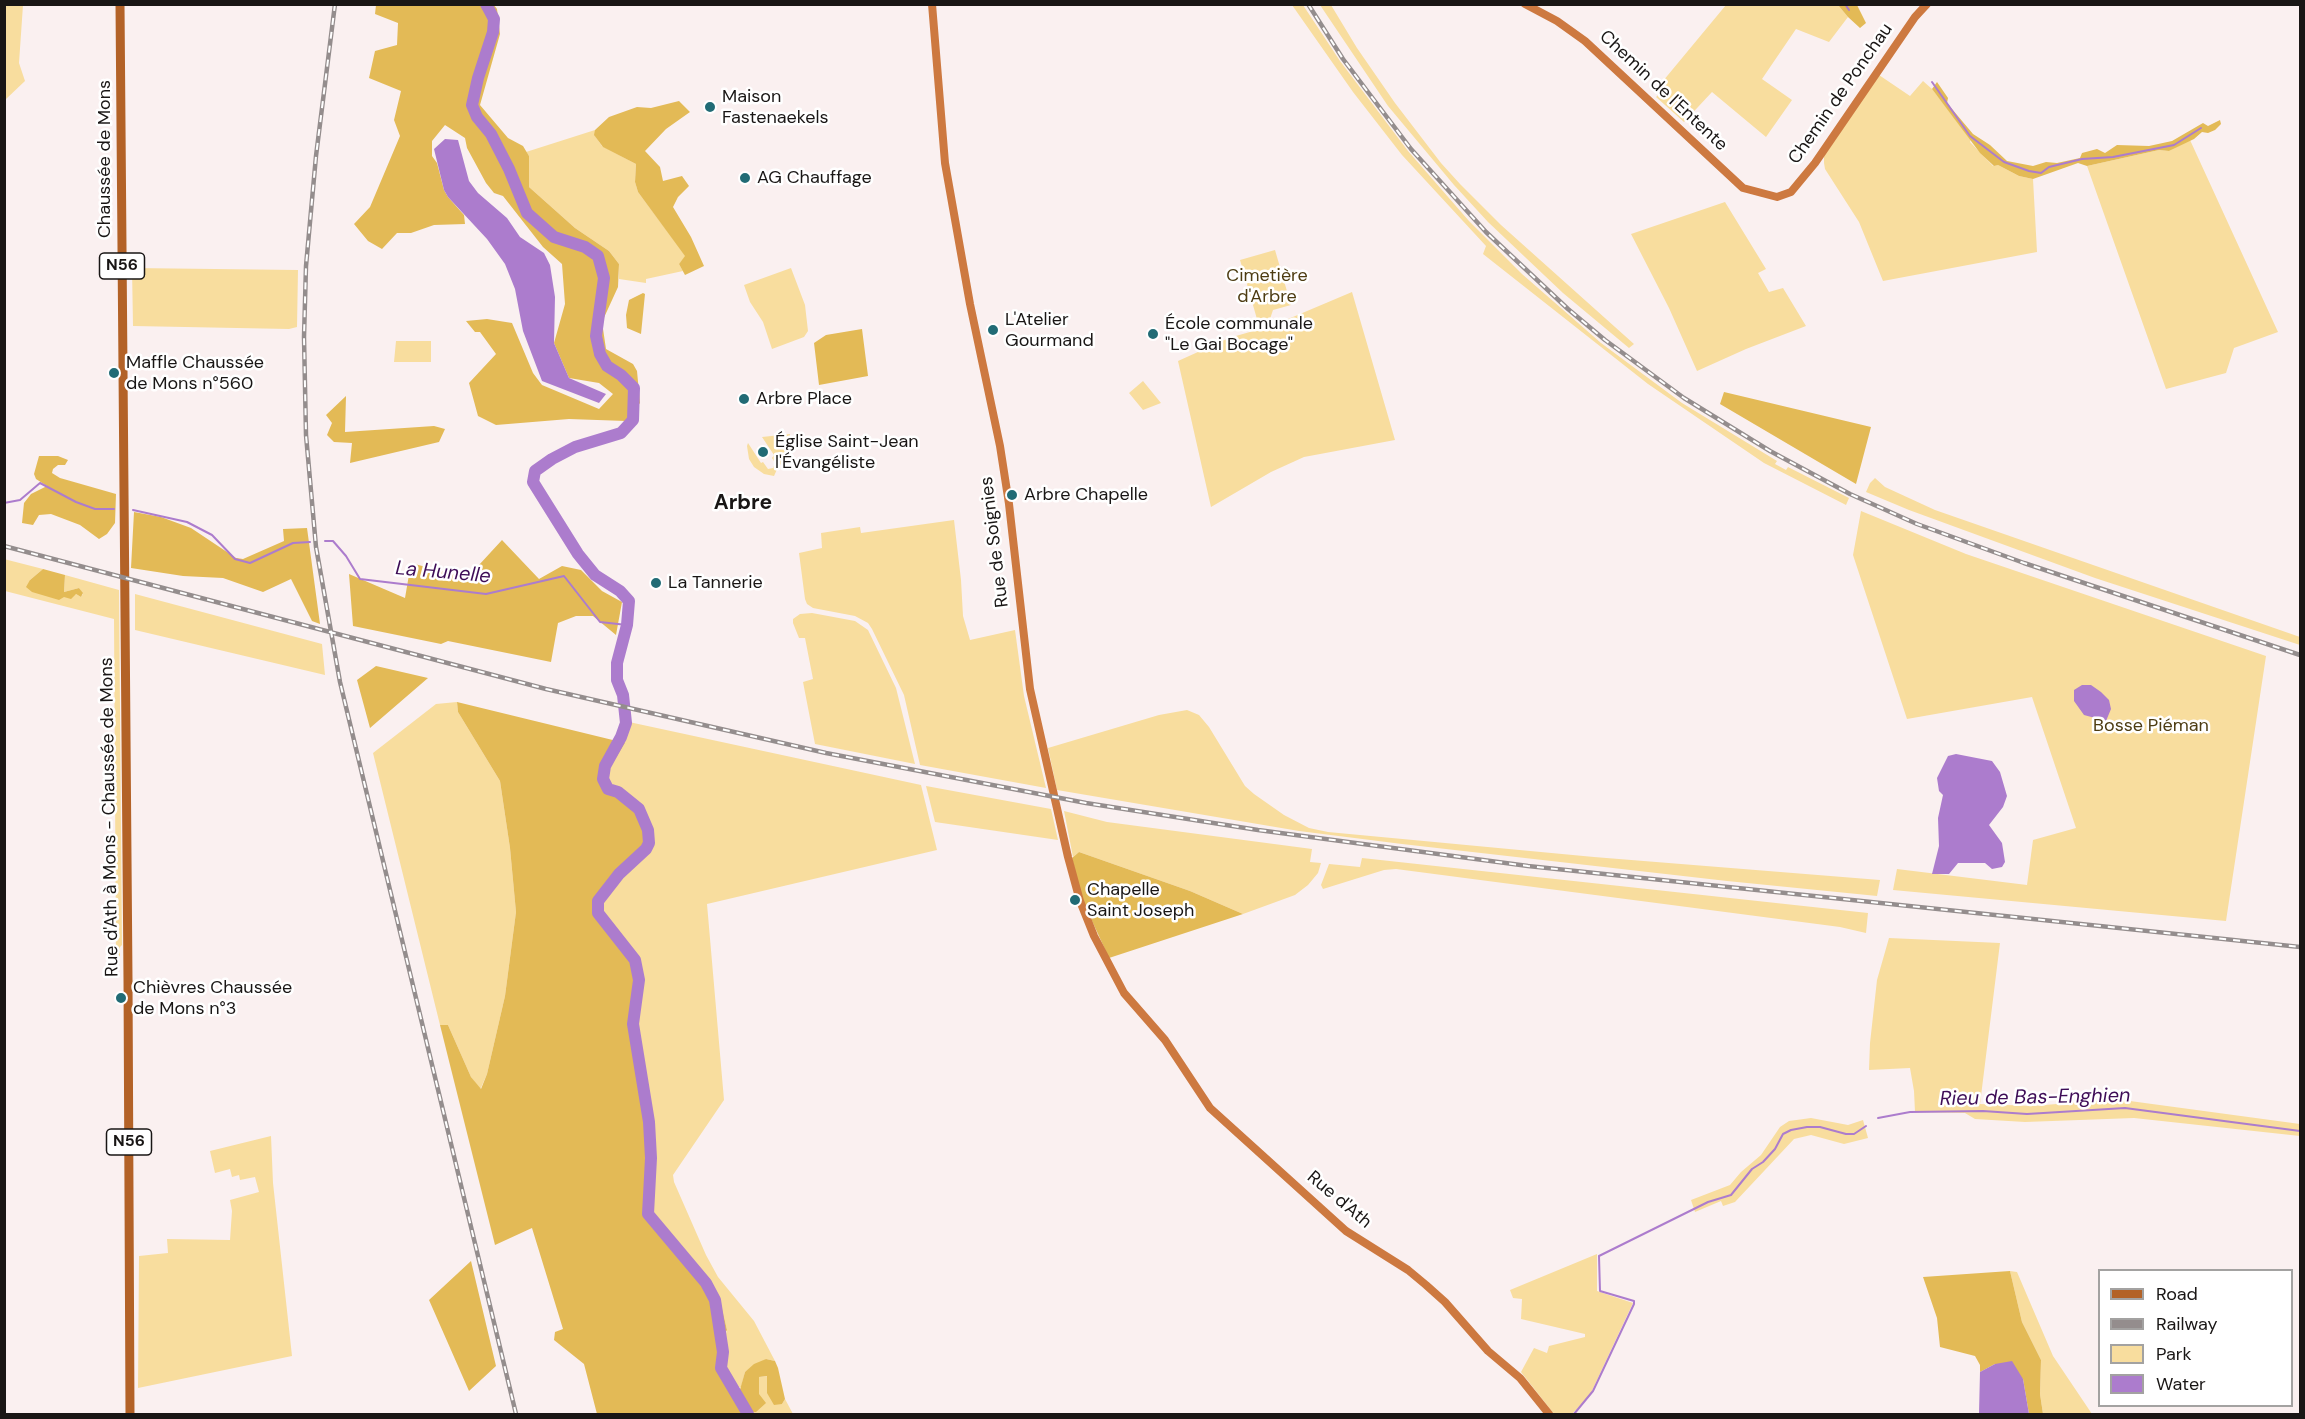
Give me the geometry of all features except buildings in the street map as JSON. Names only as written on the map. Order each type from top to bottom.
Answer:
[{"type":"main road","name":"Chaussée de Mons","points":[[120,4],[123,528]]},
{"type":"main road","name":"Rue d'Ath à Mons - Chaussée de Mons","points":[[123,528],[130,1414]]},
{"type":"street","name":"Rue de Soignies","points":[[932,4],[945,163],[970,304],[1000,446],[1009,504],[1030,689],[1043,754],[1080,901],[1099,948],[1124,993]]},
{"type":"street","name":"Chemin de l'Entente","points":[[1525,4],[1557,21],[1585,41],[1743,188]]},
{"type":"street","name":"Chemin de Ponchau","points":[[1743,188],[1777,196],[1791,192],[1815,163],[1915,17],[1927,4]]},
{"type":"street","name":"Rue d'Ath","points":[[1124,993],[1165,1040],[1210,1108],[1346,1231],[1408,1270],[1426,1285],[1488,1350],[1520,1378],[1549,1414]]},
{"type":"green space","points":[[5,4],[23,5],[19,63],[25,81],[5,100]]},
{"type":"green space","points":[[1292,5],[1303,5],[1340,61],[1408,151],[1469,221],[1522,274],[1601,343],[1682,403],[1777,461],[1775,464],[1786,470],[1788,467],[1849,498],[1846,505],[1764,463],[1648,384],[1483,254],[1486,246],[1402,155],[1353,92]]},
{"type":"green space","points":[[1320,5],[1331,5],[1395,103],[1460,184],[1501,225],[1634,344],[1629,348],[1563,293],[1488,222],[1388,106]]},
{"type":"green space","points":[[1726,5],[1838,5],[1848,17],[1829,42],[1796,29],[1762,79],[1792,100],[1766,137],[1712,92],[1684,122],[1656,97],[1662,91],[1658,87]]},
{"type":"green space","points":[[1879,75],[1910,96],[1923,81],[1932,89],[1971,139],[1970,142],[1993,166],[1998,165],[2019,176],[2033,179],[2037,252],[1883,281],[1859,222],[1825,169],[1824,163],[1824,156]]},
{"type":"green space","points":[[595,130],[595,136],[602,146],[636,164],[635,182],[638,192],[686,256],[679,264],[683,271],[646,279],[646,283],[619,279],[619,264],[609,251],[575,228],[529,187],[529,156],[526,152]]},
{"type":"green space","points":[[2190,140],[2278,332],[2234,348],[2226,373],[2166,389],[2087,166],[2159,150],[2169,151]]},
{"type":"green space","points":[[1725,202],[1766,269],[1758,273],[1769,292],[1783,288],[1806,326],[1697,371],[1669,308],[1631,234]]},
{"type":"green space","name":"Cimetière d'Arbre","points":[[1275,250],[1291,305],[1273,310],[1269,322],[1259,326],[1240,260]]},
{"type":"green space","points":[[132,268],[298,270],[297,327],[289,329],[133,326]]},
{"type":"green space","points":[[791,268],[805,305],[808,331],[804,337],[772,349],[763,322],[750,302],[744,285]]},
{"type":"green space","points":[[1352,292],[1395,440],[1304,457],[1271,472],[1211,507],[1178,361],[1229,338],[1274,325]]},
{"type":"green space","points":[[396,341],[431,341],[431,362],[394,362]]},
{"type":"green space","points":[[1143,381],[1161,403],[1143,410],[1129,393]]},
{"type":"green space","points":[[790,434],[789,461],[779,465],[774,476],[764,474],[754,467],[749,459],[748,443],[761,463],[763,462],[768,469],[773,468],[774,455],[762,437]]},
{"type":"green space","points":[[1875,478],[1885,487],[1935,510],[2300,637],[2300,645],[2095,578],[1909,510],[1866,492]]},
{"type":"green space","name":"Bosse Piéman","points":[[1861,511],[1966,554],[2266,656],[2226,921],[1893,890],[1897,869],[2027,885],[2033,840],[2076,828],[2032,697],[1907,719],[1853,555]]},
{"type":"green space","points":[[954,520],[963,616],[970,640],[1015,630],[1024,696],[1046,788],[920,765],[904,695],[868,623],[855,616],[813,608],[807,604],[805,599],[799,553],[822,548],[821,533],[860,527],[861,533]]},
{"type":"green space","points":[[4,559],[43,569],[30,580],[64,597],[76,594],[81,597],[83,594],[79,588],[64,592],[65,575],[119,590],[122,945],[120,956],[116,958],[114,619],[5,591]]},
{"type":"green space","points":[[135,594],[322,644],[325,675],[135,630]]},
{"type":"green space","points":[[812,613],[855,621],[868,630],[896,688],[915,764],[815,744],[803,682],[813,679],[805,638],[799,638],[793,623],[793,619],[800,614]]},
{"type":"green space","points":[[457,702],[458,712],[500,781],[510,848],[516,912],[505,996],[487,1074],[480,1090],[471,1077],[448,1025],[440,1025],[373,753],[436,704]]},
{"type":"green space","points":[[1187,710],[1199,715],[1209,727],[1245,786],[1284,815],[1309,828],[1328,832],[1594,857],[1880,880],[1877,896],[1727,881],[1299,831],[1057,790],[1048,748],[1159,715]]},
{"type":"green space","points":[[629,722],[921,785],[937,850],[707,904],[724,1100],[673,1175],[706,1255],[718,1277],[754,1321],[775,1361],[766,1359],[745,1372],[741,1387],[736,1388],[724,1368],[724,1339],[727,1330],[721,1304],[685,1254],[649,1214],[651,1122],[634,1024],[640,979],[636,959],[599,913],[599,901],[619,875],[648,850],[653,840],[640,806],[633,797],[609,788],[604,779],[607,764],[616,758],[625,743],[621,742]]},
{"type":"green space","points":[[926,786],[1051,809],[1058,840],[935,822]]},
{"type":"green space","points":[[1064,811],[1107,822],[1312,849],[1310,862],[1321,863],[1318,873],[1295,895],[1243,914],[1190,891],[1079,852],[1073,857]]},
{"type":"green space","points":[[1362,858],[1868,913],[1866,933],[1840,927],[1396,869],[1384,870],[1323,889],[1321,885],[1329,864],[1360,867]]},
{"type":"green space","points":[[1889,938],[2000,943],[1980,1104],[2033,1106],[2092,1101],[2130,1101],[2300,1124],[2300,1136],[2134,1118],[2025,1122],[1975,1119],[1965,1113],[1915,1112],[1910,1068],[1869,1070],[1877,980]]},
{"type":"green space","points":[[1811,1118],[1848,1125],[1863,1120],[1868,1138],[1844,1144],[1811,1135],[1794,1139],[1735,1202],[1723,1206],[1721,1201],[1695,1212],[1691,1200],[1730,1185],[1761,1155],[1780,1127],[1789,1121]]},
{"type":"green space","points":[[271,1136],[273,1183],[292,1356],[138,1388],[139,1256],[168,1253],[167,1239],[230,1240],[232,1211],[230,1200],[259,1192],[255,1177],[240,1180],[239,1175],[232,1177],[230,1169],[215,1173],[210,1151]]},
{"type":"green space","points":[[1597,1254],[1597,1291],[1633,1303],[1590,1395],[1572,1414],[1554,1414],[1521,1372],[1534,1348],[1547,1353],[1549,1346],[1585,1337],[1585,1334],[1521,1319],[1522,1299],[1513,1298],[1510,1290]]},
{"type":"green space","points":[[2010,1271],[2017,1272],[2053,1356],[2092,1414],[2043,1414],[2040,1394],[2041,1360],[2022,1322]]},
{"type":"green space","points":[[768,1376],[782,1404],[785,1399],[793,1414],[744,1414],[756,1412],[759,1377]]},
{"type":"shaded area","points":[[376,5],[494,5],[497,9],[500,34],[480,105],[508,138],[523,146],[529,156],[529,187],[575,228],[609,251],[619,264],[618,287],[602,322],[606,349],[633,364],[637,371],[640,403],[626,421],[569,419],[496,425],[478,416],[469,383],[496,354],[480,332],[475,332],[466,321],[487,319],[512,323],[533,373],[542,385],[599,409],[613,394],[599,383],[569,378],[554,343],[565,304],[562,264],[543,247],[503,196],[494,193],[486,183],[467,148],[465,138],[445,125],[432,141],[432,156],[437,163],[444,190],[464,215],[465,224],[434,225],[411,233],[397,233],[382,249],[368,241],[354,224],[370,207],[400,136],[394,120],[401,91],[369,78],[375,51],[397,45],[398,23],[375,14]]},
{"type":"shaded area","points":[[1838,5],[1857,5],[1866,23],[1860,28]]},
{"type":"shaded area","points":[[1937,82],[1948,98],[1947,103],[1973,134],[1990,145],[2007,161],[2033,166],[2080,158],[2082,153],[2097,149],[2105,153],[2117,145],[2149,146],[2172,141],[2203,123],[2208,126],[2220,120],[2221,124],[2215,130],[2208,133],[2202,132],[2194,139],[2169,151],[2159,150],[2087,166],[2078,163],[2033,179],[2019,176],[1998,165],[1994,166],[1980,153],[1932,89]]},
{"type":"shaded area","points":[[679,101],[690,112],[666,129],[645,151],[660,167],[663,181],[682,176],[689,186],[678,197],[673,207],[691,237],[704,266],[685,275],[679,264],[685,256],[638,192],[635,182],[636,164],[603,147],[594,135],[595,130],[609,117],[637,107],[651,108]]},
{"type":"shaded area","points":[[645,294],[641,334],[627,328],[626,315],[629,300]]},
{"type":"shaded area","points":[[862,329],[868,376],[819,385],[814,343],[826,335]]},
{"type":"shaded area","points":[[1724,392],[1871,427],[1856,484],[1720,404]]},
{"type":"shaded area","points":[[346,396],[345,432],[434,426],[445,429],[439,442],[350,463],[352,443],[334,442],[327,435],[332,423],[326,415]]},
{"type":"shaded area","points":[[39,456],[58,456],[68,460],[65,465],[58,465],[53,469],[52,473],[60,478],[116,494],[115,523],[107,534],[99,539],[80,525],[51,514],[39,515],[33,525],[22,523],[24,503],[31,494],[47,486],[36,479],[34,474]]},
{"type":"shaded area","points":[[134,512],[161,517],[191,528],[236,558],[243,559],[284,541],[283,529],[307,528],[320,624],[312,621],[291,579],[263,592],[223,578],[183,576],[131,568]]},
{"type":"shaded area","points":[[502,540],[539,579],[562,566],[581,570],[602,591],[622,602],[616,635],[593,616],[576,616],[558,623],[551,662],[448,641],[441,644],[353,626],[349,574],[405,598],[411,563],[467,578]]},
{"type":"shaded area","points":[[43,569],[65,575],[64,592],[79,588],[83,593],[81,597],[76,594],[71,599],[64,597],[59,600],[32,592],[26,587],[30,580]]},
{"type":"shaded area","points":[[376,666],[428,678],[370,728],[357,680]]},
{"type":"shaded area","points":[[457,702],[625,743],[616,758],[605,766],[603,779],[608,789],[633,797],[640,806],[651,832],[642,851],[619,872],[598,901],[598,913],[635,960],[639,980],[633,1024],[649,1122],[651,1158],[648,1214],[721,1304],[727,1330],[723,1337],[721,1368],[737,1400],[745,1372],[754,1364],[766,1359],[775,1361],[778,1368],[785,1399],[782,1404],[774,1405],[767,1393],[767,1376],[759,1377],[759,1394],[766,1403],[756,1412],[744,1414],[597,1414],[584,1364],[554,1340],[555,1332],[563,1329],[532,1228],[495,1245],[440,1025],[448,1025],[471,1077],[481,1089],[487,1074],[505,996],[516,912],[510,848],[500,781],[458,712]]},
{"type":"shaded area","points":[[1079,852],[1190,891],[1243,914],[1109,958],[1082,899],[1072,858]]},
{"type":"shaded area","points":[[471,1261],[496,1366],[469,1391],[429,1300]]},
{"type":"shaded area","points":[[2010,1271],[2022,1322],[2041,1360],[2040,1394],[2043,1414],[2029,1414],[2023,1379],[1995,1364],[1980,1372],[1980,1365],[1975,1356],[1940,1347],[1937,1318],[1923,1277]]},
{"type":"water","points":[[445,139],[458,140],[469,181],[478,193],[507,218],[520,237],[544,253],[550,265],[555,297],[554,343],[569,378],[606,394],[599,403],[542,381],[523,331],[515,289],[505,264],[487,239],[444,190],[434,149]]},
{"type":"water","points":[[2082,685],[2091,685],[2109,700],[2111,709],[2106,721],[2084,715],[2074,701],[2074,690]]},
{"type":"water","points":[[1956,754],[1992,761],[2000,772],[2007,796],[2003,807],[1989,825],[2002,843],[2005,862],[2002,867],[1992,869],[1985,863],[1958,863],[1949,874],[1932,874],[1939,846],[1938,818],[1943,795],[1939,791],[1937,778],[1948,756]]},
{"type":"water","points":[[2012,1361],[2023,1379],[2029,1414],[1979,1414],[1980,1372],[1995,1364]]},
{"type":"waterway","points":[[486,4],[494,19],[493,32],[472,105],[477,117],[491,134],[509,169],[527,213],[554,237],[585,247],[598,256],[604,278],[596,336],[600,354],[607,366],[621,375],[634,388],[633,420],[621,433],[575,447],[552,459],[535,471],[533,482],[578,554],[595,575],[620,591],[629,601],[627,625],[617,663],[617,680],[623,695],[626,723],[605,766],[603,779],[608,789],[618,792],[639,809],[648,830],[649,843],[646,849],[619,874],[598,901],[598,913],[635,960],[639,980],[633,1024],[649,1122],[651,1158],[648,1214],[706,1283],[715,1300],[723,1352],[721,1368],[748,1414]]},
{"type":"waterway","points":[[1845,4],[1849,10]]},
{"type":"waterway","points":[[1932,82],[1970,136],[2004,162],[2029,171],[2041,173],[2049,167],[2082,159],[2113,157],[2174,145],[2201,128]]},
{"type":"waterway","name":"La Hunelle","points":[[4,503],[20,500],[40,483],[95,509],[114,509]]},
{"type":"waterway","name":"La Hunelle","points":[[133,510],[187,522],[212,535],[235,559],[250,563],[293,543],[310,542]]},
{"type":"waterway","name":"La Hunelle","points":[[325,541],[333,541],[346,556],[360,579],[486,594],[564,576],[600,622],[627,625]]},
{"type":"waterway","name":"Rieu de Bas-Enghien","points":[[1878,1118],[1910,1112],[1983,1111],[2027,1114],[2125,1108],[2300,1131]]},
{"type":"waterway","name":"Rieu de Bas-Enghien","points":[[1574,1414],[1593,1391],[1634,1304],[1634,1301],[1600,1291],[1599,1256],[1708,1202],[1731,1195],[1752,1169],[1763,1162],[1775,1149],[1783,1134],[1791,1130],[1820,1127],[1854,1134],[1866,1126]]},
{"type":"railway","points":[[335,4],[316,156],[306,266],[304,337],[306,435],[316,547],[340,682],[516,1414]]},
{"type":"railway","points":[[1308,4],[1343,59],[1411,149],[1486,232],[1568,309],[1605,340],[1684,398],[1770,451],[1850,494],[1917,524],[2024,563],[2300,655]]},
{"type":"railway","points":[[4,546],[546,689],[826,753],[1086,803],[1258,830],[1528,866],[2300,947]]},
{"type":"place","name":"Maison Fastenaekels","points":[[710,107]]},
{"type":"place","name":"AG Chauffage","points":[[745,178]]},
{"type":"place","name":"L'Atelier Gourmand","points":[[993,330]]},
{"type":"place","name":"École communale \"Le Gai Bocage\"","points":[[1153,334]]},
{"type":"place","name":"Maffle Chaussée de Mons n°560","points":[[114,373]]},
{"type":"place","name":"Arbre Place","points":[[744,399]]},
{"type":"place","name":"Église Saint-Jean l'Évangéliste","points":[[763,452]]},
{"type":"place","name":"Arbre Chapelle","points":[[1012,495]]},
{"type":"place","name":"La Tannerie","points":[[656,583]]},
{"type":"place","name":"Chapelle Saint Joseph","points":[[1075,900]]},
{"type":"place","name":"Chièvres Chaussée de Mons n°3","points":[[121,998]]},
{"type":"district","name":"Arbre","points":[[743,503]]}]
